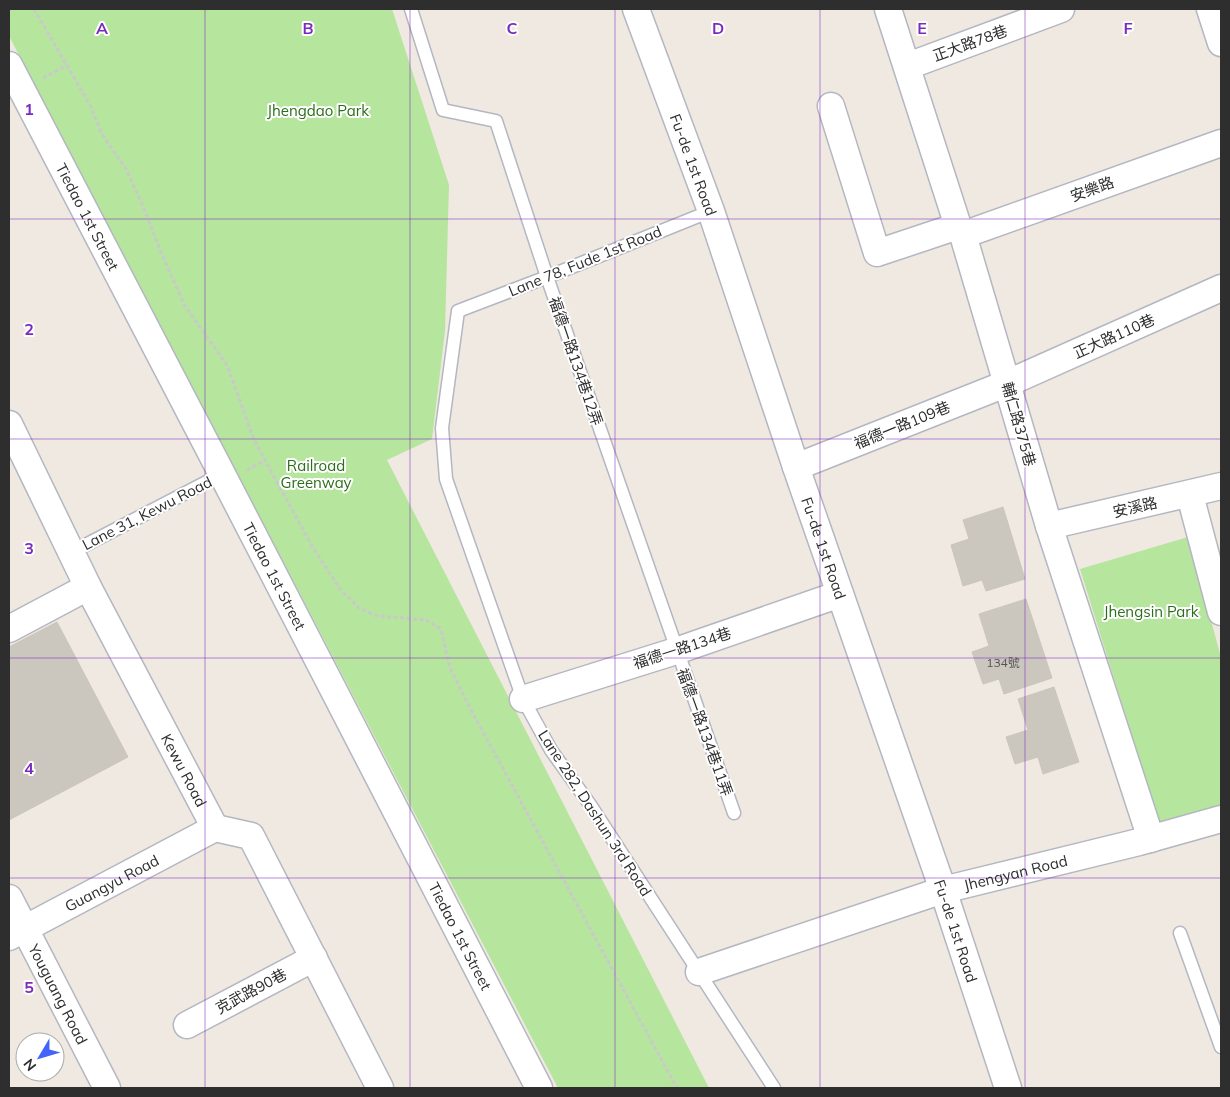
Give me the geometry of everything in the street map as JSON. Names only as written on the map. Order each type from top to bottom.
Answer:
[{"type":"street","name":"輔仁路375巷","points":[[888,9],[961,231],[1008,383],[1049,526],[1150,839]]},
{"type":"street","name":"正大路78巷","points":[[908,66],[1061,9]]},
{"type":"street","points":[[1210,9],[1221,43]]},
{"type":"street","name":"Fu-de 1st Road","points":[[642,10],[796,468],[943,890],[1008,1088]]},
{"type":"street","name":"Tiedao 1st Street","points":[[10,69],[233,473],[539,1088]]},
{"type":"street","name":"安樂路","points":[[831,106],[877,253],[961,231],[1221,143]]},
{"type":"street","name":"正大路110巷","points":[[1008,383],[1221,288]]},
{"type":"street","name":"福德一路109巷","points":[[796,468],[1008,383]]},
{"type":"street","name":"Kewu Road","points":[[9,424],[88,587],[215,828]]},
{"type":"street","name":"安溪路","points":[[1049,526],[1190,495],[1221,486]]},
{"type":"street","points":[[1190,495],[1221,612]]},
{"type":"street","points":[[9,629],[88,587]]},
{"type":"street","name":"福德一路134巷","points":[[523,698],[676,650],[840,594]]},
{"type":"street","name":"Jhengyan Road","points":[[699,972],[943,890],[1150,839],[1221,819]]},
{"type":"street","points":[[215,828],[251,836],[380,1088]]},
{"type":"street","name":"Guangyu Road","points":[[17,932],[215,828]]},
{"type":"street","name":"Youguang Road","points":[[9,898],[17,932],[107,1088]]},
{"type":"street","name":"克武路90巷","points":[[187,1025],[314,958]]},
{"type":"lane","name":"福德一路134巷12弄","points":[[411,9],[443,110],[496,121],[547,277],[676,650]]},
{"type":"lane","name":"Lane 78, Fude 1st Road","points":[[458,310],[711,212]]},
{"type":"lane","name":"Lane 282, Dashun 3rd Road","points":[[458,310],[442,428],[446,479],[523,698],[551,750],[591,806],[774,1088]]},
{"type":"lane","name":"Lane 31, Kewu Road","points":[[72,552],[233,473]]},
{"type":"lane","name":"福德一路134巷11弄","points":[[676,650],[734,813]]},
{"type":"lane","points":[[1180,932],[1221,1047]]},
{"type":"path","points":[[34,9],[90,105],[102,134],[126,168],[185,306],[226,365],[254,440],[312,546],[340,589],[360,608],[377,616],[426,620],[441,629],[450,668],[471,710],[677,1088]]},
{"type":"path","points":[[38,80],[66,65]]},
{"type":"path","points":[[233,473],[265,460]]},
{"type":"green space","name":"Railroad Greenway","points":[[9,9],[392,9],[449,185],[445,331],[432,439],[387,460],[709,1088],[558,1088],[9,36]]},
{"type":"green space","name":"Jhengsin Park","points":[[1188,537],[1221,657],[1221,808],[1159,823],[1080,569]]},
{"type":"building","points":[[1003,507],[1025,579],[986,591],[982,580],[963,586],[951,545],[969,539],[963,520]]},
{"type":"building","points":[[1026,599],[1052,678],[1004,694],[999,679],[983,684],[972,652],[989,646],[979,614]]},
{"type":"building","points":[[57,622],[128,757],[9,820],[9,647]]},
{"type":"building","points":[[1054,687],[1079,762],[1043,774],[1038,757],[1015,764],[1006,737],[1028,730],[1018,699]]},
{"type":"park label","name":"Jhengdao Park","points":[[318,110]]}]
